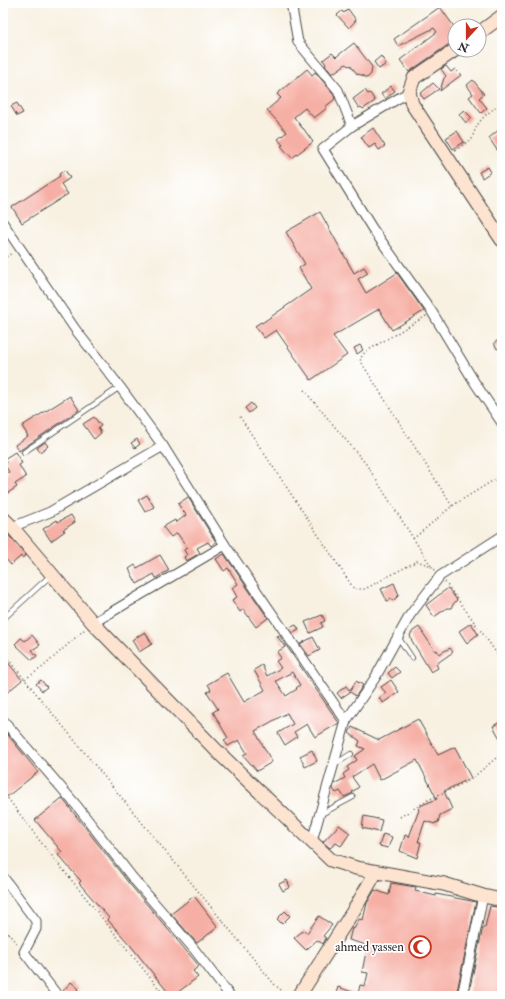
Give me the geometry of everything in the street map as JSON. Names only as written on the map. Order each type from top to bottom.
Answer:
[{"type":"street","points":[[291,3],[298,42],[338,90],[352,126]]},
{"type":"street","points":[[487,27],[502,16]]},
{"type":"street","points":[[447,55],[414,78],[408,92],[352,126],[323,149],[372,228],[432,312],[475,383],[502,423]]},
{"type":"street","points":[[408,92],[412,104],[502,240]]},
{"type":"street","points":[[3,223],[75,329],[163,446],[225,545],[346,721]]},
{"type":"street","points":[[163,446],[50,512],[7,522],[93,623],[219,753],[331,860],[356,868],[444,884],[502,900]]},
{"type":"street","points":[[312,841],[346,721],[375,678],[410,615],[440,576],[502,536]]},
{"type":"street","points":[[93,623],[225,545]]},
{"type":"street","points":[[3,720],[77,806],[132,877],[194,950],[230,996]]},
{"type":"street","points":[[299,996],[357,905],[376,872]]},
{"type":"street","points":[[3,877],[36,921],[36,929],[24,952],[58,996]]},
{"type":"street","points":[[462,996],[483,896]]},
{"type":"lane","points":[[24,452],[120,387]]},
{"type":"lane","points":[[3,620],[52,574]]},
{"type":"lane","points":[[398,637],[412,658]]},
{"type":"lane","points":[[333,766],[351,754]]},
{"type":"lane","points":[[319,815],[353,797]]},
{"type":"path","points":[[446,155],[472,139],[475,130],[484,116],[502,103]]},
{"type":"path","points":[[3,259],[20,247]]},
{"type":"path","points":[[432,312],[365,352],[360,358],[452,506]]},
{"type":"path","points":[[304,390],[366,464],[431,566],[440,576],[502,662]]},
{"type":"path","points":[[240,417],[354,589],[365,588],[417,561],[431,566]]},
{"type":"path","points":[[413,539],[452,506],[502,475]]},
{"type":"path","points":[[24,679],[44,667],[93,623]]},
{"type":"path","points":[[3,653],[275,985],[288,996]]},
{"type":"path","points":[[400,817],[428,800],[470,780],[502,753]]},
{"type":"path","points":[[3,792],[165,996]]},
{"type":"path","points":[[3,927],[24,952]]},
{"type":"building","points":[[440,7],[448,18],[447,46],[409,72],[400,60],[437,32],[434,28],[398,46],[394,39]]},
{"type":"building","points":[[348,9],[356,20],[349,28],[337,15],[342,11],[344,13]]},
{"type":"building","points":[[354,43],[372,67],[371,74],[367,78],[359,74],[358,75],[350,65],[348,66],[346,64],[332,74],[323,60],[332,53],[336,57]]},
{"type":"building","points":[[381,56],[386,64],[379,69],[374,62]]},
{"type":"building","points":[[446,66],[451,72],[455,69],[461,75],[440,91],[446,76],[441,69]]},
{"type":"building","points":[[307,69],[312,75],[315,72],[333,93],[335,99],[325,107],[327,108],[314,118],[305,108],[294,117],[313,142],[292,158],[281,146],[283,145],[278,139],[287,132],[267,110],[281,98],[277,94]]},
{"type":"building","points":[[473,80],[484,94],[479,98],[487,108],[481,113],[469,97],[473,94],[467,85]]},
{"type":"building","points":[[433,83],[439,89],[424,99],[420,94]]},
{"type":"building","points":[[391,86],[395,91],[385,99],[381,94]]},
{"type":"building","points":[[365,90],[368,94],[370,93],[375,101],[363,109],[361,107],[359,108],[353,99]]},
{"type":"building","points":[[17,103],[23,113],[17,116],[11,106]]},
{"type":"building","points":[[464,110],[472,118],[466,123],[459,114]]},
{"type":"building","points":[[502,127],[502,147],[497,150],[489,138]]},
{"type":"building","points":[[373,128],[385,146],[379,150],[375,144],[369,148],[361,137]]},
{"type":"building","points":[[457,131],[464,142],[453,149],[446,138]]},
{"type":"building","points":[[488,167],[491,172],[482,178],[479,172]]},
{"type":"building","points":[[65,170],[70,178],[61,184],[68,194],[22,223],[12,207],[60,176],[59,174]]},
{"type":"building","points":[[320,212],[354,273],[364,267],[368,273],[358,279],[366,293],[397,273],[424,311],[392,330],[379,309],[333,336],[347,355],[311,380],[276,330],[264,338],[255,326],[261,322],[262,323],[311,289],[299,268],[305,264],[286,232]]},
{"type":"building","points":[[502,338],[502,346],[497,349],[494,343]]},
{"type":"building","points":[[360,345],[363,350],[357,354],[354,348]]},
{"type":"building","points":[[70,396],[79,410],[19,451],[15,445],[28,436],[22,426]]},
{"type":"building","points":[[251,403],[255,408],[249,413],[245,408]]},
{"type":"building","points":[[94,417],[101,426],[98,428],[101,433],[94,439],[83,424]]},
{"type":"building","points":[[137,439],[140,444],[135,448],[131,443]]},
{"type":"building","points":[[45,442],[48,446],[40,452],[37,448]]},
{"type":"building","points":[[15,452],[22,463],[19,465],[26,477],[15,484],[17,487],[3,496],[3,476],[9,472],[4,464],[7,463],[4,459]]},
{"type":"building","points":[[147,495],[154,507],[145,512],[138,500]]},
{"type":"building","points":[[188,497],[216,542],[211,546],[208,542],[197,548],[200,553],[186,561],[184,557],[187,555],[184,550],[187,547],[177,533],[171,537],[163,527],[175,520],[176,523],[186,515],[178,504]]},
{"type":"building","points":[[71,515],[75,522],[51,541],[43,529],[57,520],[58,522]]},
{"type":"building","points":[[3,529],[26,555],[22,558],[21,556],[11,565],[3,556]]},
{"type":"building","points":[[224,554],[268,618],[256,627],[243,609],[240,612],[232,600],[237,597],[232,588],[238,584],[228,568],[224,571],[216,559]]},
{"type":"building","points":[[160,555],[169,570],[156,578],[154,574],[137,584],[129,569],[135,565],[137,568]]},
{"type":"building","points":[[394,583],[399,595],[393,601],[390,599],[387,601],[381,589]]},
{"type":"building","points":[[448,588],[457,600],[451,608],[447,608],[434,617],[426,605]]},
{"type":"building","points":[[322,615],[325,621],[321,623],[323,627],[310,633],[305,622]]},
{"type":"building","points":[[471,623],[478,634],[467,643],[459,631]]},
{"type":"building","points":[[296,625],[299,630],[293,633],[289,628]]},
{"type":"building","points":[[419,627],[435,651],[437,650],[439,654],[450,648],[453,652],[436,664],[438,668],[431,672],[412,641],[410,635]]},
{"type":"building","points":[[145,632],[152,644],[139,652],[132,640]]},
{"type":"building","points":[[32,635],[40,645],[32,650],[37,656],[32,660],[15,644],[21,638],[25,641]]},
{"type":"building","points":[[279,635],[339,723],[315,737],[307,724],[294,732],[297,737],[285,745],[278,733],[293,724],[287,713],[255,731],[272,762],[257,771],[243,755],[247,753],[239,740],[228,746],[224,740],[228,738],[213,712],[218,709],[207,692],[211,690],[208,684],[227,673],[244,702],[265,690],[254,670],[262,665],[267,676],[281,668],[276,661],[281,658],[277,652],[285,647],[277,636]],"holes":[[[292,672],[300,685],[296,688],[297,689],[286,696],[276,681]]]},
{"type":"building","points":[[313,637],[320,650],[309,656],[300,644]]},
{"type":"building","points":[[3,656],[22,680],[3,696]]},
{"type":"building","points":[[395,667],[400,672],[392,678],[388,673]]},
{"type":"building","points":[[41,680],[47,687],[42,691],[36,684]]},
{"type":"building","points":[[391,680],[399,692],[383,703],[379,698],[386,693],[381,687]]},
{"type":"building","points":[[356,681],[363,685],[356,696],[350,692],[341,698],[337,693],[346,686],[350,691]]},
{"type":"building","points":[[418,719],[438,755],[455,747],[471,778],[444,791],[452,809],[440,815],[438,823],[436,822],[435,824],[425,821],[418,842],[421,842],[417,858],[400,851],[405,835],[409,837],[419,810],[418,809],[422,805],[437,799],[417,760],[380,780],[372,764],[352,777],[359,787],[352,792],[353,793],[344,797],[340,791],[336,793],[333,789],[334,784],[345,778],[343,774],[349,770],[347,767],[357,760],[355,756],[365,749],[358,746],[360,741],[349,733],[352,727],[379,740]]},
{"type":"building","points":[[502,721],[502,742],[493,726]]},
{"type":"building","points":[[3,729],[38,772],[3,800]]},
{"type":"building","points":[[312,750],[317,761],[305,767],[300,756]]},
{"type":"building","points":[[62,798],[127,881],[199,966],[193,971],[198,977],[173,996],[171,996],[107,919],[109,918],[79,883],[81,881],[58,855],[62,852],[35,820]]},
{"type":"building","points":[[364,816],[382,820],[379,832],[362,828]]},
{"type":"building","points":[[339,825],[350,833],[341,846],[336,843],[330,848],[323,842]]},
{"type":"building","points":[[383,834],[392,837],[388,848],[379,846]]},
{"type":"building","points":[[287,880],[290,887],[283,891],[279,884]]},
{"type":"building","points":[[391,883],[416,887],[415,891],[436,896],[436,894],[476,902],[456,996],[335,996],[338,987],[358,994],[360,985],[365,986],[368,973],[362,972],[367,947],[363,944],[349,940],[352,928],[354,929],[359,919],[363,920],[367,903],[375,890],[389,895]]},
{"type":"building","points":[[194,896],[218,927],[197,943],[171,914]]},
{"type":"building","points":[[490,906],[502,908],[502,996],[468,996],[483,927],[485,927]]},
{"type":"building","points":[[285,911],[290,916],[282,924],[277,919]]},
{"type":"building","points":[[319,916],[332,925],[323,936],[326,938],[323,944],[317,940],[306,950],[294,938],[304,930],[307,933]]},
{"type":"building","points":[[71,982],[79,989],[76,992],[81,996],[64,996],[62,992]]},
{"type":"place","name":"ahmed yassen","points":[[420,947]]}]
